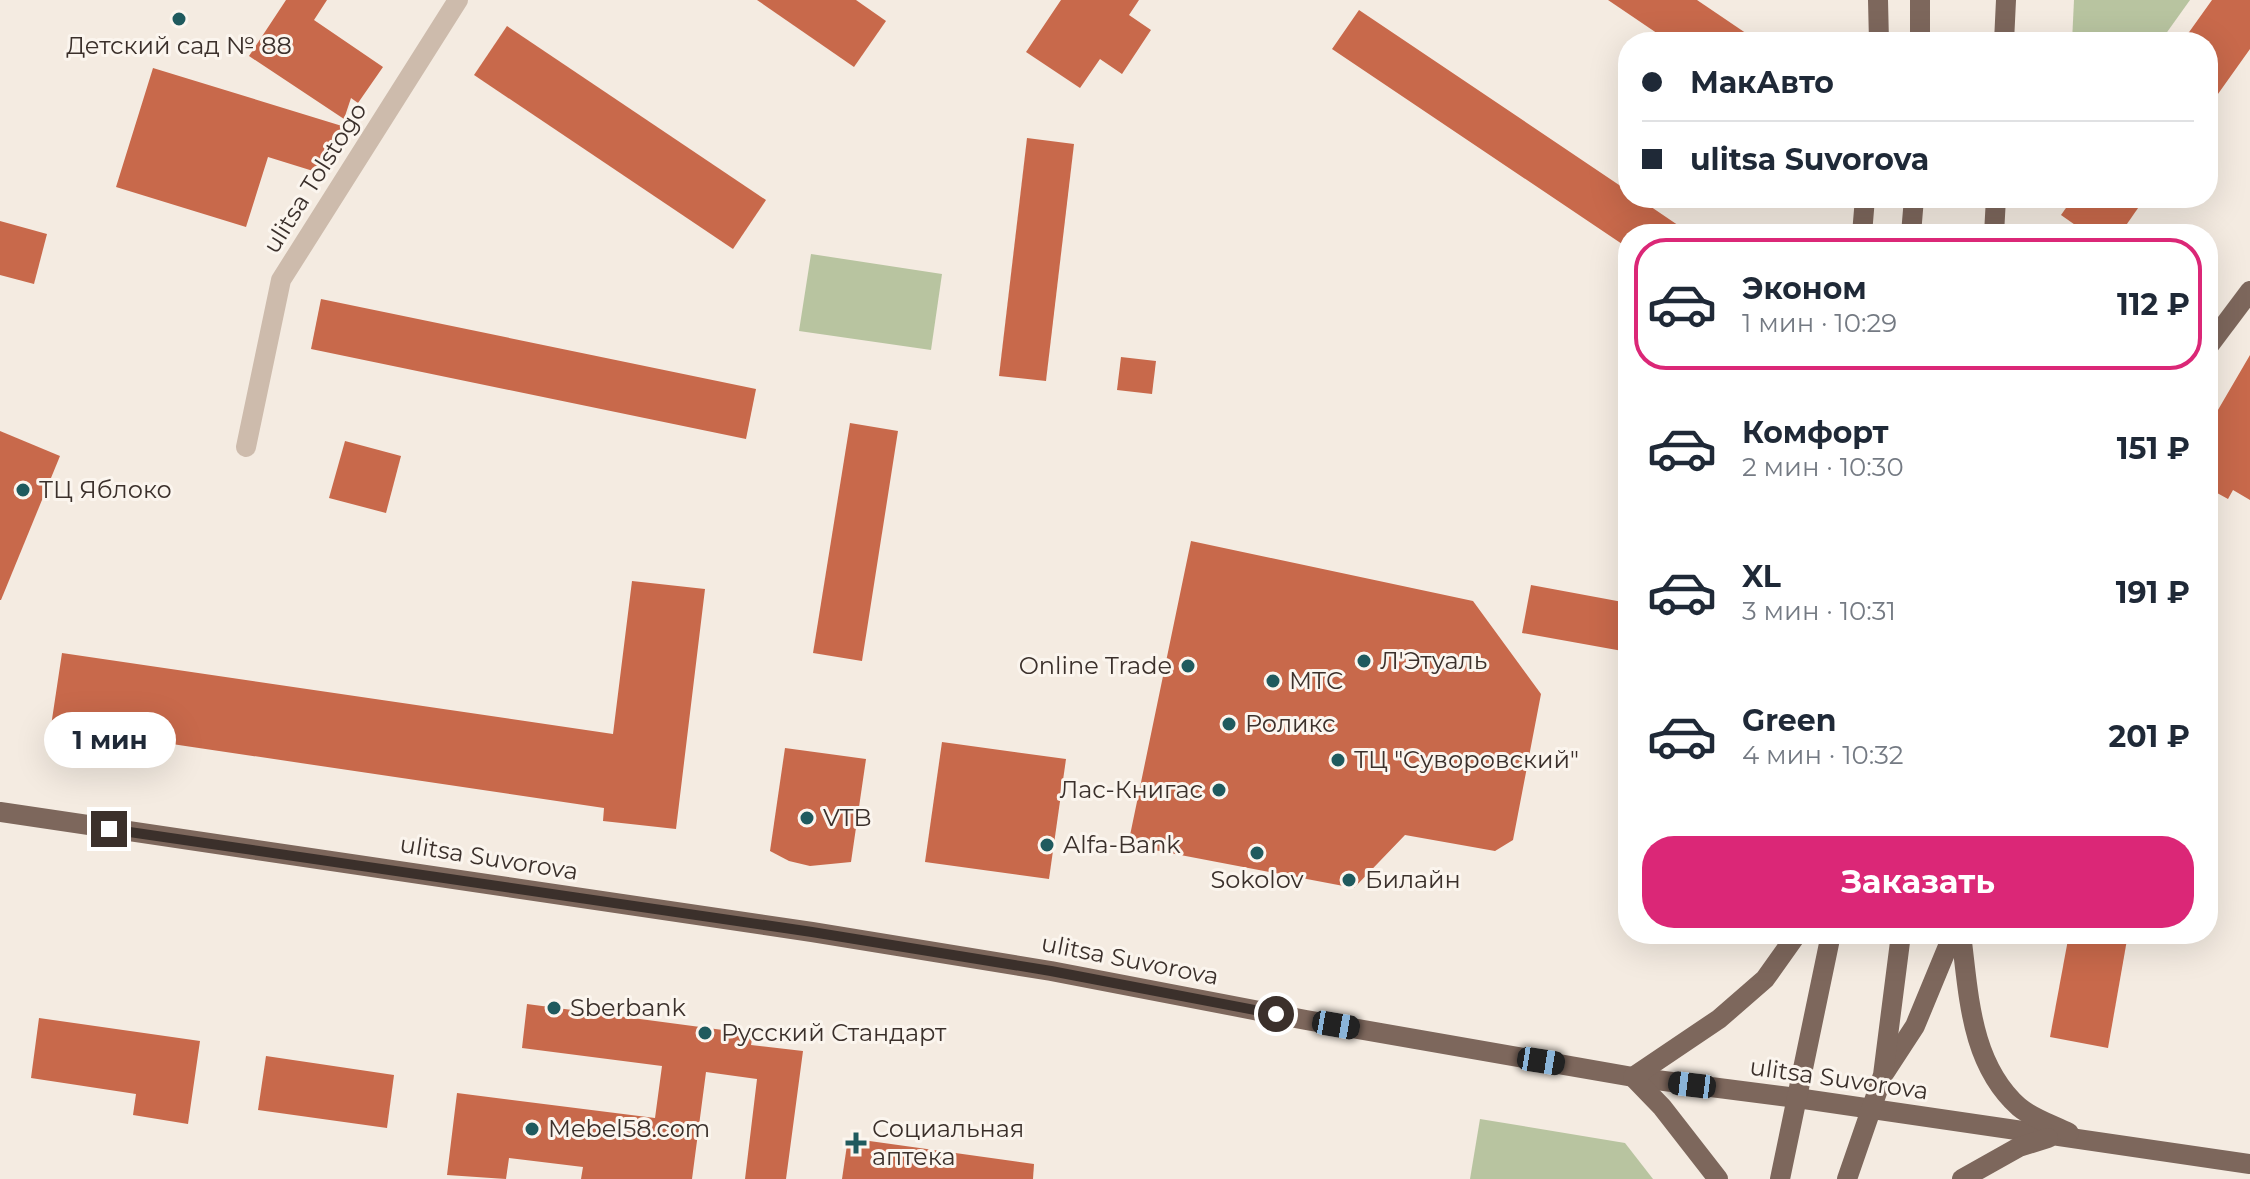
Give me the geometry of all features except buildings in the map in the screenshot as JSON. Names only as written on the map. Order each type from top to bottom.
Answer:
[{"type":"main road","points":[[1878,0],[1879,32]]},
{"type":"main road","points":[[1920,0],[1920,32]]},
{"type":"main road","points":[[2004,32],[2006,0]]},
{"type":"main road","points":[[2218,334],[2250,291]]},
{"type":"main road","name":"ulitsa Suvorova","points":[[0,812],[812,932],[1051,971],[1321,1023],[1633,1077],[2250,1164]]},
{"type":"main road","points":[[1718,1179],[1662,1107],[1633,1077],[1719,1019],[1765,979],[1790,944]]},
{"type":"main road","points":[[1780,1179],[1829,944]]},
{"type":"main road","points":[[1883,1075],[1900,944]]},
{"type":"main road","points":[[1847,1179],[1883,1075],[1915,1026],[1949,944]]},
{"type":"main road","points":[[1962,944],[1976,1039],[1992,1077],[2021,1109],[2083,1141]]},
{"type":"main road","points":[[1962,1179],[2019,1147],[2051,1136]]},
{"type":"street","name":"ulitsa Tolstogo","points":[[246,447],[281,280],[458,0]]},
{"type":"green space","points":[[2074,0],[2190,0],[2167,32],[2072,32]]},
{"type":"green space","points":[[811,254],[942,274],[931,350],[799,331]]},
{"type":"green space","points":[[1480,1119],[1625,1143],[1653,1179],[1470,1179]]},
{"type":"place","name":"Детский сад № 88","points":[[179,19]]},
{"type":"place","name":"ТЦ Яблоко","points":[[23,490]]},
{"type":"place","name":"Л'Этуаль","points":[[1364,661]]},
{"type":"place","name":"Online Trade","points":[[1188,666]]},
{"type":"place","name":"МТС","points":[[1273,681]]},
{"type":"place","name":"Роликс","points":[[1229,724]]},
{"type":"place","name":"ТЦ \"Суворовский\"","points":[[1338,760]]},
{"type":"place","name":"Лас-Книгас","points":[[1219,790]]},
{"type":"place","name":"VTB","points":[[807,818]]},
{"type":"place","name":"Alfa-Bank","points":[[1047,845]]},
{"type":"place","name":"Sokolov","points":[[1257,853]]},
{"type":"place","name":"Билайн","points":[[1349,880]]},
{"type":"place","name":"Sberbank","points":[[554,1008]]},
{"type":"place","name":"Русский Стандарт","points":[[705,1033]]},
{"type":"place","name":"Mebel58.com","points":[[532,1129]]},
{"type":"place","name":"Социальная аптека","points":[[856,1143]]},
{"type":"route","points":[[109,829],[812,932],[1051,971],[1276,1014]]}]
